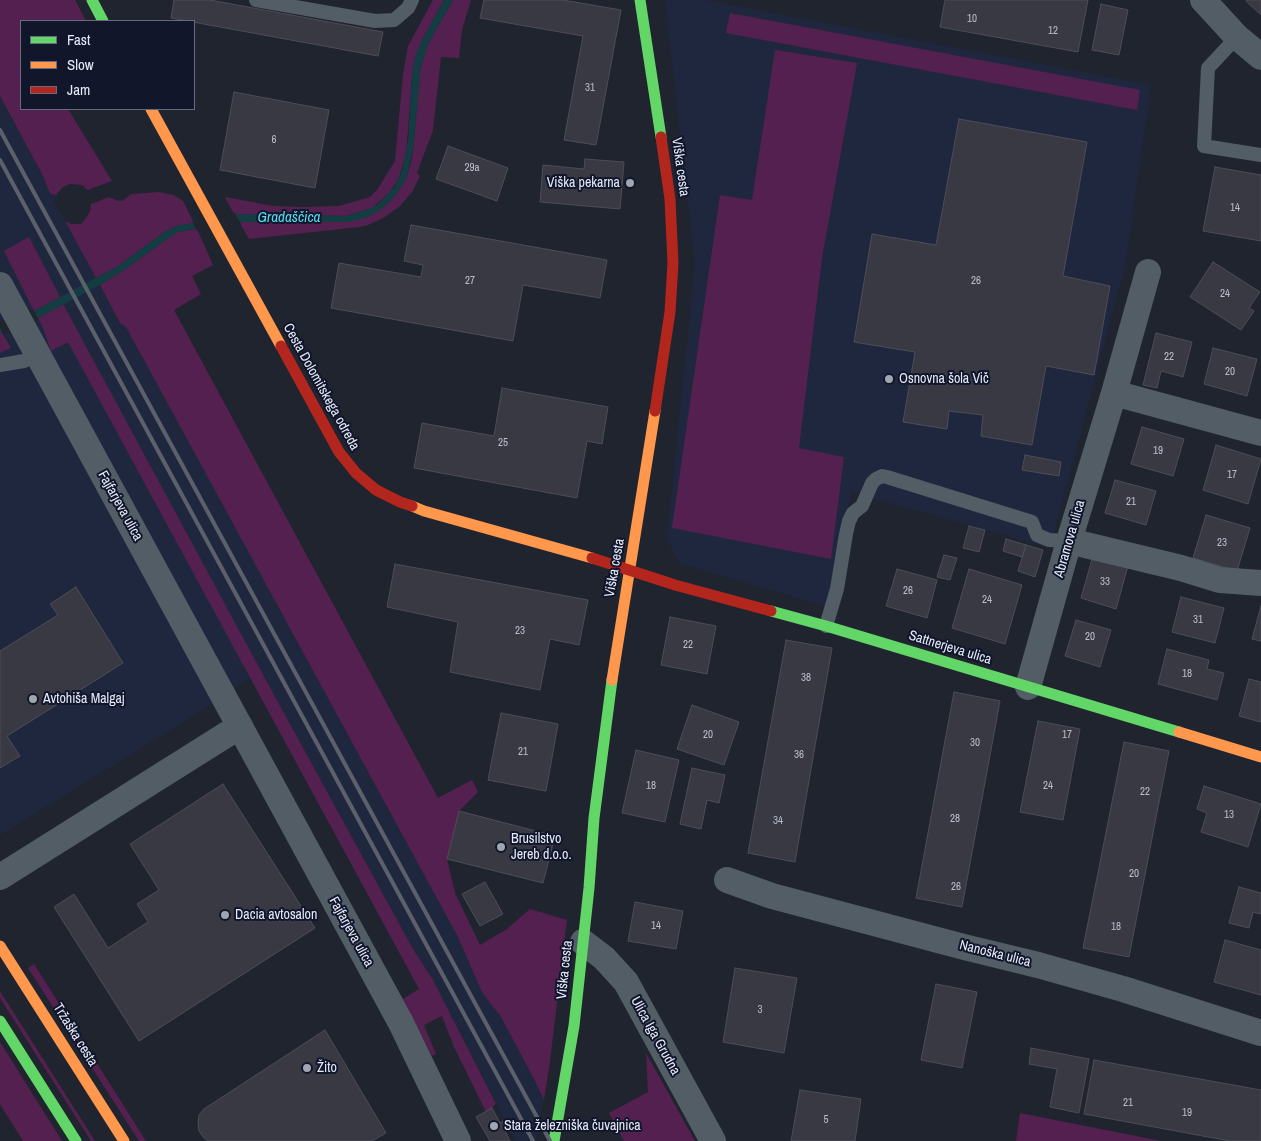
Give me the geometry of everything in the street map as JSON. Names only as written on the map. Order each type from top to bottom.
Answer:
[{"type":"street","points":[[92,0],[102,20]]},
{"type":"street","name":"Viška cesta","points":[[554,1141],[574,1026],[596,799],[614,667],[670,312],[673,262],[670,200],[640,0]]},
{"type":"street","points":[[1203,0],[1237,37],[1261,57]]},
{"type":"street","name":"Cesta Dolomitskega odreda","points":[[151,110],[332,440],[347,464],[356,474],[388,497],[412,506],[583,554],[630,570]]},
{"type":"street","name":"Abramova ulica","points":[[1028,687],[1148,272]]},
{"type":"street","name":"Fajfarjeva ulica","points":[[0,285],[401,1023],[458,1141]]},
{"type":"street","points":[[1114,393],[1261,433]]},
{"type":"street","points":[[1069,541],[1181,568],[1220,580],[1261,582]]},
{"type":"street","name":"Sattnerjeva ulica","points":[[630,570],[675,585],[826,626],[1261,757]]},
{"type":"street","points":[[0,877],[240,726]]},
{"type":"street","name":"Nanoška ulica","points":[[727,880],[772,896],[1114,986],[1261,1033]]},
{"type":"street","name":"Ulica Iga Grudna","points":[[583,942],[604,958],[626,982],[713,1141]]},
{"type":"street","name":"Tržaška cesta","points":[[0,946],[124,1141]]},
{"type":"street","points":[[0,1021],[76,1141]]},
{"type":"lane","points":[[256,0],[375,20],[394,20],[408,8],[412,0]]},
{"type":"lane","points":[[1237,37],[1208,68],[1204,146],[1261,156]]},
{"type":"lane","points":[[0,365],[24,361],[33,346]]},
{"type":"lane","points":[[826,626],[837,589],[849,522],[853,514],[862,506],[872,483],[882,476],[1032,522],[1037,535],[1049,540],[1069,541]]},
{"type":"shaded area","points":[[0,0],[75,0],[85,20],[20,20],[20,110],[69,110],[112,181],[88,190],[82,185],[70,184],[63,187],[56,195],[50,194],[42,174],[0,96]]},
{"type":"shaded area","points":[[433,0],[444,0],[422,40],[413,66],[406,154],[399,178],[389,193],[372,208],[346,216],[234,214],[225,197],[273,206],[339,206],[370,197],[377,190],[395,161],[403,74],[408,46]]},
{"type":"shaded area","points":[[453,0],[471,0],[462,30],[459,58],[441,57],[433,130],[417,173],[420,176],[412,192],[400,206],[385,217],[368,225],[249,239],[239,222],[348,222],[394,197],[405,181],[411,163],[419,76],[423,59],[428,44]]},
{"type":"shaded area","name":"Osnovna šola Vič","points":[[665,0],[705,0],[1151,85],[1125,266],[1050,548],[851,492],[828,607],[679,563],[667,539],[695,263]]},
{"type":"shaded area","points":[[730,13],[1140,90],[1137,110],[726,33]]},
{"type":"shaded area","points":[[775,50],[857,63],[822,258],[799,448],[844,457],[831,559],[672,528],[720,195],[752,200]]},
{"type":"shaded area","points":[[0,97],[42,174],[50,194],[56,195],[54,202],[120,323],[126,327],[458,937],[468,961],[492,1006],[500,1015],[534,1079],[544,1100],[536,1141],[515,1141],[433,980],[413,949],[261,671],[185,721],[0,835]]},
{"type":"shaded area","points":[[159,192],[174,195],[183,201],[194,223],[176,226],[163,233],[118,266],[96,278],[65,221],[71,224],[81,224],[90,211],[91,204],[109,197],[120,201],[131,194]]},
{"type":"shaded area","points":[[197,229],[213,265],[192,276],[201,294],[174,310],[438,798],[472,780],[478,792],[459,811],[447,859],[455,893],[480,945],[507,929],[530,909],[567,920],[544,1100],[500,1015],[481,990],[458,937],[126,327],[120,323],[100,285],[177,232]]},
{"type":"shaded area","points":[[29,237],[60,297],[34,311],[4,251]]},
{"type":"shaded area","points":[[63,304],[413,949],[433,980],[496,1104],[486,1112],[454,1047],[442,1016],[424,1025],[436,1054],[432,1056],[403,999],[419,989],[68,342],[51,351],[38,318]]},
{"type":"shaded area","points":[[0,333],[2,333],[11,348],[0,353]]},
{"type":"shaded area","points":[[34,964],[146,1141],[139,1141],[28,968]]},
{"type":"shaded area","points":[[0,991],[95,1141],[91,1141],[0,998]]},
{"type":"shaded area","points":[[0,1042],[62,1141],[23,1141],[0,1104]]},
{"type":"shaded area","points":[[646,1053],[695,1141],[624,1141],[609,1113],[648,1092]]},
{"type":"shaded area","points":[[1020,1113],[1161,1141],[1016,1141]]},
{"type":"water","name":"Gradaščica","points":[[444,0],[453,0],[428,44],[421,66],[414,142],[408,172],[399,190],[382,209],[366,218],[348,222],[239,222],[177,232],[100,285],[38,318],[0,333],[0,324],[34,311],[118,266],[163,233],[176,226],[234,214],[346,216],[372,208],[378,204],[395,186],[402,171],[408,141],[415,57]]},
{"type":"pier","points":[[234,212],[241,224],[197,231],[192,221]]},
{"type":"pier","points":[[33,309],[39,320],[4,335],[0,328],[0,322]]},
{"type":"building","points":[[174,0],[210,0],[383,32],[378,56],[195,22],[195,20],[171,18]]},
{"type":"building","points":[[484,0],[563,0],[621,10],[596,145],[564,140],[583,36],[480,18]]},
{"type":"building","points":[[945,0],[1088,0],[1078,52],[940,27]]},
{"type":"building","points":[[1261,0],[1261,15],[1246,1]]},
{"type":"building","points":[[1101,4],[1128,10],[1119,55],[1092,50]]},
{"type":"building","points":[[234,92],[329,110],[315,188],[220,170]]},
{"type":"building","name":"Osnovna šola Vič","points":[[959,119],[1087,142],[1063,276],[1110,286],[1094,375],[1046,366],[1032,445],[981,436],[983,415],[949,411],[947,429],[903,422],[915,352],[854,342],[872,234],[936,245]]},
{"type":"building","points":[[448,146],[508,168],[497,201],[436,179]]},
{"type":"building","points":[[585,159],[624,162],[620,209],[540,202],[543,165],[584,169]]},
{"type":"building","points":[[1215,167],[1261,175],[1261,241],[1203,231]]},
{"type":"building","points":[[411,225],[607,260],[600,298],[523,285],[513,341],[331,308],[339,263],[421,277],[423,265],[404,261]]},
{"type":"building","points":[[1213,262],[1260,292],[1249,308],[1254,311],[1241,330],[1190,297]]},
{"type":"building","points":[[1156,333],[1192,342],[1183,377],[1161,371],[1157,388],[1143,385]]},
{"type":"building","points":[[1213,348],[1257,359],[1247,396],[1204,384]]},
{"type":"building","points":[[502,388],[608,407],[602,444],[587,441],[577,498],[414,468],[422,423],[494,436]]},
{"type":"building","points":[[1142,427],[1184,439],[1173,476],[1131,464]]},
{"type":"building","points":[[1216,445],[1261,459],[1248,504],[1203,490]]},
{"type":"building","points":[[1025,455],[1061,462],[1059,476],[1022,470]]},
{"type":"building","points":[[1115,480],[1156,491],[1146,525],[1105,513]]},
{"type":"building","points":[[1206,515],[1250,528],[1237,571],[1193,558]]},
{"type":"building","points":[[969,526],[985,530],[979,552],[963,548]]},
{"type":"building","points":[[1006,539],[1026,545],[1022,557],[1003,551]]},
{"type":"building","points":[[1026,545],[1043,550],[1035,577],[1018,571]]},
{"type":"building","points":[[944,555],[957,558],[950,580],[937,577]]},
{"type":"building","points":[[1093,556],[1128,566],[1116,609],[1081,598]]},
{"type":"building","points":[[395,564],[588,600],[579,645],[550,639],[540,690],[450,672],[458,622],[387,607]]},
{"type":"building","points":[[897,569],[937,580],[927,618],[886,606]]},
{"type":"building","points":[[969,569],[1022,585],[1005,644],[952,628]]},
{"type":"building","name":"Avtohiša Malgaj","points":[[76,587],[123,663],[7,736],[20,756],[0,768],[0,651],[58,615],[50,604]]},
{"type":"building","points":[[1181,597],[1224,608],[1215,643],[1172,632]]},
{"type":"building","points":[[1261,606],[1261,641],[1252,639]]},
{"type":"building","points":[[670,617],[716,626],[707,674],[661,665]]},
{"type":"building","points":[[1076,620],[1111,630],[1100,667],[1065,656]]},
{"type":"building","points":[[786,640],[832,648],[795,862],[748,853]]},
{"type":"building","points":[[1167,649],[1209,660],[1207,669],[1224,673],[1217,700],[1158,684]]},
{"type":"building","points":[[1249,679],[1261,682],[1261,722],[1239,716]]},
{"type":"building","points":[[954,692],[1000,701],[962,907],[916,898]]},
{"type":"building","points":[[692,705],[739,722],[724,765],[677,749]]},
{"type":"building","points":[[501,713],[558,724],[546,791],[488,780]]},
{"type":"building","points":[[1038,721],[1080,729],[1063,820],[1020,812]]},
{"type":"building","points":[[1124,742],[1169,751],[1129,957],[1083,948]]},
{"type":"building","points":[[636,750],[679,760],[665,822],[622,813]]},
{"type":"building","points":[[692,768],[725,775],[719,803],[707,800],[701,829],[680,824]]},
{"type":"building","name":"Dacia avtosalon","points":[[223,784],[315,928],[139,1041],[54,907],[74,894],[108,948],[148,922],[137,904],[159,890],[130,844]]},
{"type":"building","points":[[1204,786],[1261,804],[1248,847],[1201,832],[1207,813],[1197,809]]},
{"type":"building","name":"Brusilstvo Jereb d.o.o.","points":[[459,811],[555,836],[543,883],[447,859]]},
{"type":"building","points":[[485,882],[503,914],[480,926],[462,894]]},
{"type":"building","points":[[1239,887],[1261,893],[1261,914],[1253,912],[1249,928],[1229,923]]},
{"type":"building","points":[[635,902],[683,911],[676,949],[628,941]]},
{"type":"building","points":[[1225,940],[1261,950],[1261,995],[1214,982]]},
{"type":"building","points":[[735,968],[797,978],[784,1053],[723,1042]]},
{"type":"building","points":[[936,984],[977,992],[962,1068],[921,1060]]},
{"type":"building","name":"Žito","points":[[325,1030],[386,1133],[372,1141],[208,1141],[204,1138],[199,1131],[198,1123],[199,1115],[204,1109]]},
{"type":"building","points":[[1031,1048],[1089,1059],[1079,1113],[1050,1107],[1057,1069],[1029,1064]]},
{"type":"building","points":[[1094,1060],[1261,1090],[1261,1141],[1230,1141],[1084,1114]]},
{"type":"building","points":[[800,1090],[861,1099],[855,1141],[791,1141]]},
{"type":"building","name":"Stara železniška čuvajnica","points":[[492,1108],[500,1123],[504,1121],[508,1129],[505,1131],[510,1141],[490,1141],[476,1117]]},
{"type":"railway","points":[[0,130],[550,1141]]},
{"type":"railway","points":[[0,160],[533,1141]]},
{"type":"traffic: fast","points":[[92,0],[102,20]]},
{"type":"traffic: fast","points":[[640,0],[661,137]]},
{"type":"traffic: fast","points":[[771,611],[1179,732]]},
{"type":"traffic: fast","points":[[554,1141],[574,1026],[589,888],[594,818],[612,680]]},
{"type":"traffic: fast","points":[[0,1021],[76,1141]]},
{"type":"traffic: slow","points":[[152,110],[281,346]]},
{"type":"traffic: slow","points":[[612,680],[655,411]]},
{"type":"traffic: slow","points":[[412,506],[592,558]]},
{"type":"traffic: slow","points":[[1179,732],[1261,757]]},
{"type":"traffic: slow","points":[[0,946],[124,1141]]},
{"type":"traffic: jam","points":[[655,411],[670,312],[673,263],[670,199],[661,137]]},
{"type":"traffic: jam","points":[[281,346],[339,452],[356,473],[376,490],[412,506]]},
{"type":"traffic: jam","points":[[592,558],[675,585],[771,611]]},
{"type":"place","name":"Viška pekarna","points":[[630,183]]},
{"type":"place","name":"Osnovna šola Vič","points":[[889,379]]},
{"type":"place","name":"Avtohiša Malgaj","points":[[33,699]]},
{"type":"place","name":"Brusilstvo Jereb d.o.o.","points":[[501,847]]},
{"type":"place","name":"Dacia avtosalon","points":[[225,915]]},
{"type":"place","name":"Žito","points":[[307,1068]]},
{"type":"place","name":"Stara železniška čuvajnica","points":[[494,1126]]}]
